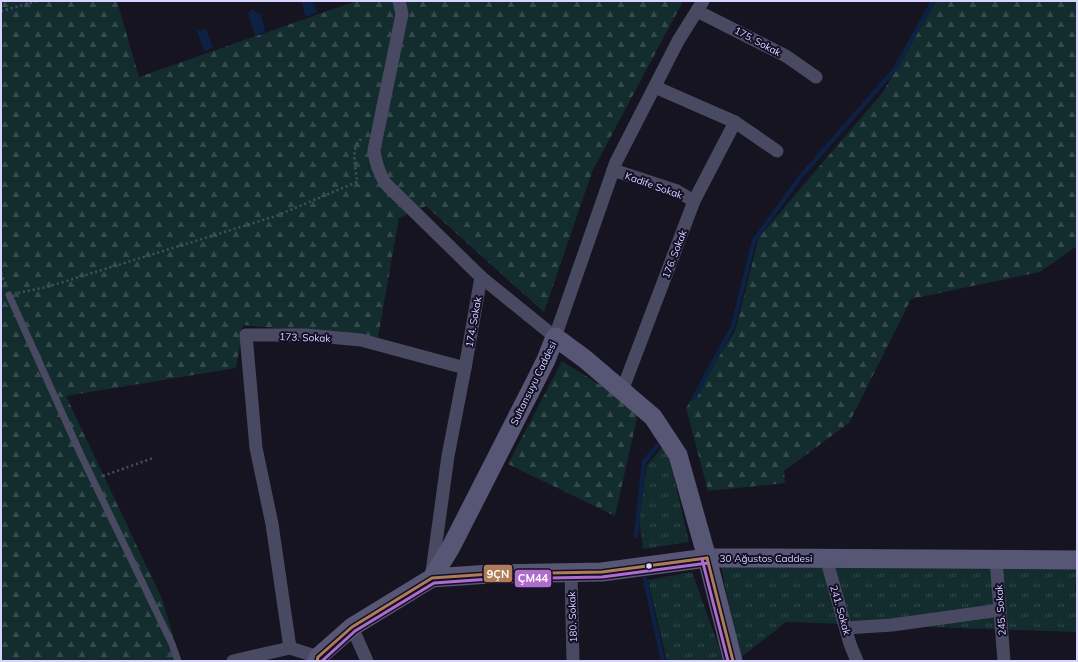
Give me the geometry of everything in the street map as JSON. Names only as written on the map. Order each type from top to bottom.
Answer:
[{"type":"main road","name":"Sultansuyu Caddesi","points":[[318,659],[352,627],[432,578],[450,547],[546,360],[555,337],[585,359],[653,417],[678,455],[707,558],[733,661]]},
{"type":"main road","name":"30 Ağustos Caddesi","points":[[432,578],[490,574],[602,572],[707,558],[1077,560]]},
{"type":"street","points":[[399,1],[402,14],[374,150],[375,161],[384,183],[481,277],[555,337],[616,162],[678,41],[700,6]]},
{"type":"street","name":"175. Sokak","points":[[700,6],[786,56],[816,77]]},
{"type":"street","points":[[655,87],[735,122],[777,152]]},
{"type":"street","name":"176. Sokak","points":[[622,391],[694,201],[735,122]]},
{"type":"street","name":"Kadife Sokak","points":[[613,170],[677,192],[694,201]]},
{"type":"street","name":"174. Sokak","points":[[465,368],[481,277]]},
{"type":"street","name":"173. Sokak","points":[[290,648],[272,524],[256,448],[246,336],[306,336],[361,340],[465,368]]},
{"type":"street","points":[[432,578],[448,456],[465,368]]},
{"type":"street","name":"241. Sokak","points":[[826,558],[857,661]]},
{"type":"street","name":"245. Sokak","points":[[996,560],[1004,661]]},
{"type":"street","name":"180. Sokak","points":[[571,573],[573,661]]},
{"type":"street","points":[[846,628],[892,625],[1000,610]]},
{"type":"street","points":[[352,627],[367,661]]},
{"type":"street","points":[[233,661],[290,648],[318,659]]},
{"type":"lane","points":[[9,295],[93,479],[172,644],[178,661]]},
{"type":"path","points":[[1,11],[38,1]]},
{"type":"path","points":[[9,295],[47,288],[283,214],[357,182],[354,149],[355,145],[364,137],[377,138]]},
{"type":"path","points":[[93,479],[153,458]]},
{"type":"green space","points":[[1,1],[117,1],[139,77],[356,1],[683,1],[592,172],[544,312],[426,206],[399,218],[378,337],[243,325],[236,368],[66,396],[162,599],[181,661],[1,661]]},
{"type":"green space","points":[[936,1],[1077,1],[1077,246],[1040,272],[911,299],[849,423],[784,471],[785,483],[708,491],[686,408],[735,331],[759,237],[883,92]]},
{"type":"green space","points":[[562,361],[639,409],[615,516],[508,464]]},
{"type":"green space","points":[[666,443],[689,542],[643,549],[639,517],[647,465]]},
{"type":"green space","points":[[1077,561],[1075,590],[1077,590],[1077,632],[786,622],[739,659],[721,565]]},
{"type":"green space","points":[[692,572],[724,661],[667,661],[648,580]]},
{"type":"water","points":[[301,1],[313,1],[317,12],[306,17]]},
{"type":"water","points":[[252,9],[261,14],[265,32],[255,35],[248,13]]},
{"type":"water","points":[[206,29],[213,48],[204,51],[197,31]]},
{"type":"waterway","points":[[694,398],[733,326],[754,241],[801,176],[895,69],[933,1]]},
{"type":"waterway","points":[[636,536],[644,462],[657,446]]},
{"type":"waterway","points":[[645,579],[663,661]]},
{"type":"transit line","name":"9ÇN","points":[[707,558],[733,661]]},
{"type":"transit line","name":"9ÇN","points":[[317,661],[318,657],[352,627],[432,578],[490,574],[602,572],[707,558]]},
{"type":"transit line","name":"ÇM44","points":[[702,559],[728,661]]},
{"type":"transit line","name":"ÇM44","points":[[322,661],[355,631],[434,583],[490,579],[602,577],[708,563]]}]
